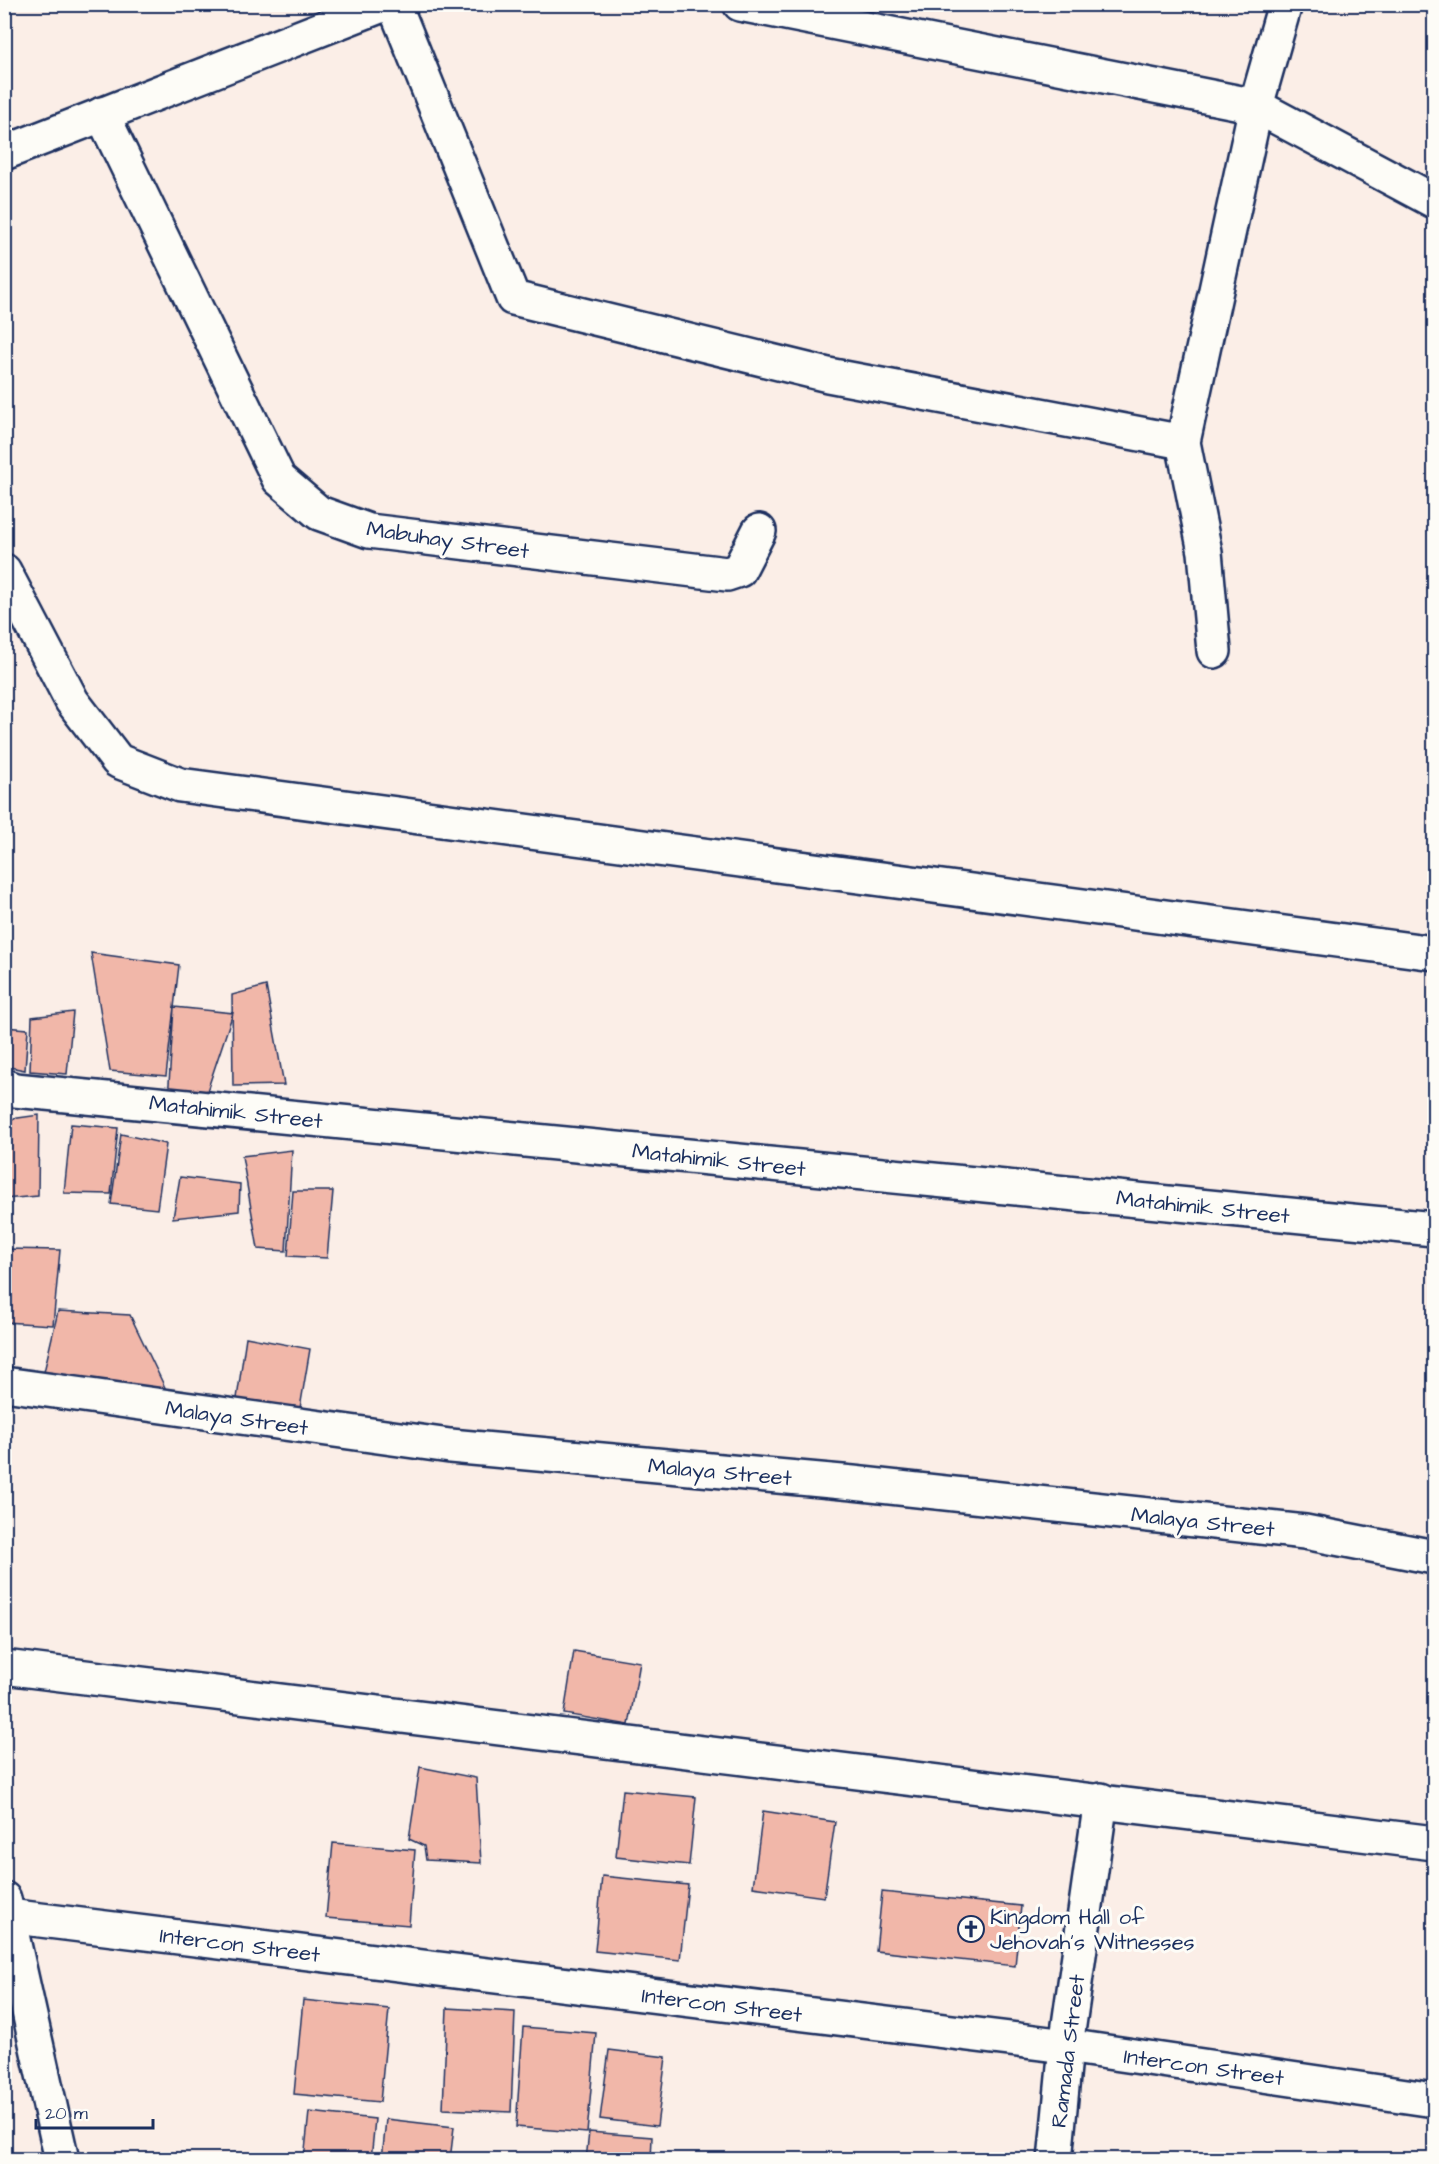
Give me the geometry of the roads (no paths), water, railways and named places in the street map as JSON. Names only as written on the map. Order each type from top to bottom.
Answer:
[{"type":"street","points":[[4,153],[385,4]]},
{"type":"street","points":[[394,4],[513,298],[828,375],[1183,442]]},
{"type":"street","points":[[740,4],[1256,106],[1434,201]]},
{"type":"street","points":[[1214,651],[1205,552],[1183,442],[1256,106],[1285,4]]},
{"type":"street","name":"Mabuhay Street","points":[[102,114],[279,479],[319,513],[369,531],[727,574],[740,570],[759,531]]},
{"type":"street","points":[[4,571],[72,701],[118,761],[180,785],[1434,953]]},
{"type":"street","name":"Matahimik Street","points":[[4,1086],[39,1092],[1434,1229]]},
{"type":"street","name":"Malaya Street","points":[[4,1384],[450,1446],[841,1482],[1305,1532],[1434,1557]]},
{"type":"street","points":[[4,1667],[1101,1800],[1434,1843]]},
{"type":"street","name":"Ramada Street","points":[[1054,2160],[1066,2046],[1101,1800]]},
{"type":"street","points":[[6,1907],[62,2160]]},
{"type":"street","name":"Intercon Street","points":[[6,1907],[1066,2046],[1434,2100]]},
{"type":"place","name":"Kingdom Hall of Jehovah's Witnesses","points":[[971,1929]]}]
